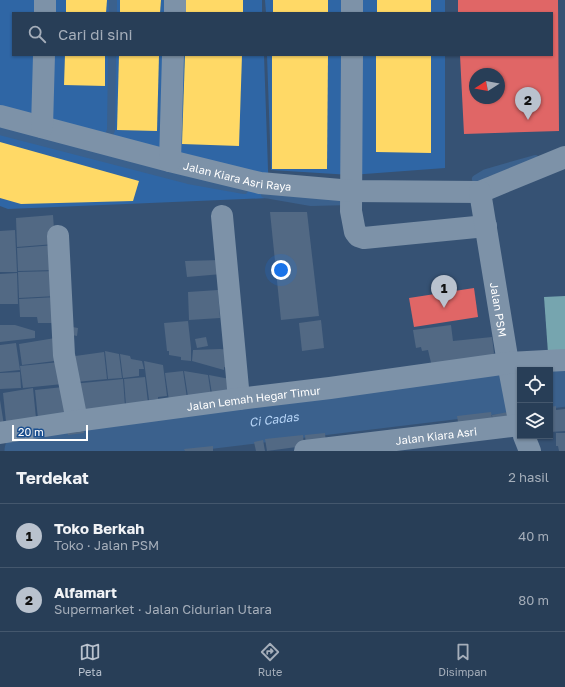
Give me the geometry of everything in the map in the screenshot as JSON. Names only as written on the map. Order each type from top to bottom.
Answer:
[{"type":"street","points":[[45,0],[45,12]]},
{"type":"street","points":[[174,12],[175,0]]},
{"type":"street","points":[[352,0],[352,12]]},
{"type":"street","points":[[42,127],[44,56]]},
{"type":"street","points":[[170,161],[173,56]]},
{"type":"street","points":[[352,56],[352,211],[355,232],[358,236],[364,238],[486,226]]},
{"type":"street","name":"Jalan Kiara Asri Raya","points":[[0,116],[260,183],[352,191],[480,192]]},
{"type":"street","points":[[480,192],[565,157]]},
{"type":"street","name":"Jalan PSM","points":[[480,192],[517,409]]},
{"type":"street","points":[[222,216],[240,399]]},
{"type":"street","points":[[58,236],[64,355],[76,421]]},
{"type":"street","name":"Jalan Lemah Hegar Timur","points":[[0,433],[76,421],[240,399],[565,360]]},
{"type":"street","name":"Jalan Kiara Asri","points":[[305,451],[517,420]]},
{"type":"street","points":[[525,439],[530,451]]},
{"type":"shaded area","points":[[0,0],[262,0],[262,12],[12,12],[12,56],[264,56],[269,198],[8,209],[0,206]]},
{"type":"shaded area","points":[[265,0],[445,0],[445,12],[266,12]]},
{"type":"shaded area","points":[[267,56],[445,56],[445,168],[351,175],[271,170]]},
{"type":"building: Hunian","points":[[66,0],[107,0],[106,12],[66,12]]},
{"type":"building: Hunian","points":[[120,0],[161,0],[160,12],[120,12]]},
{"type":"building: Hunian","points":[[186,0],[243,0],[243,12],[186,12]]},
{"type":"building: Hunian","points":[[273,0],[328,0],[328,12],[273,12]]},
{"type":"building: Hunian","points":[[377,0],[431,0],[431,12],[377,12]]},
{"type":"building: Hunian","points":[[65,56],[105,56],[105,86],[64,85]]},
{"type":"building: Hunian","points":[[119,56],[159,56],[157,131],[117,130]]},
{"type":"building: Hunian","points":[[185,56],[242,56],[239,146],[182,144]]},
{"type":"building: Hunian","points":[[272,56],[328,56],[327,169],[272,169]]},
{"type":"building: Hunian","points":[[376,56],[431,56],[431,153],[376,152]]},
{"type":"building: Hunian","points":[[0,142],[139,181],[133,201],[21,204],[0,198]]},
{"type":"building: Toko","points":[[458,0],[558,0],[559,131],[464,134],[460,56],[553,56],[553,12],[458,12]]},
{"type":"building: Toko","points":[[474,288],[478,317],[414,327],[409,298]]},
{"type":"building: Publik","points":[[565,296],[565,352],[548,353],[544,297]]},
{"type":"building: Lainnya","points":[[270,212],[307,212],[319,316],[281,320]]},
{"type":"building: Lainnya","points":[[53,215],[55,244],[17,247],[16,218]]},
{"type":"building: Lainnya","points":[[15,230],[17,272],[0,272],[0,231]]},
{"type":"building: Lainnya","points":[[55,245],[56,270],[18,271],[17,248]]},
{"type":"building: Lainnya","points":[[221,260],[222,274],[187,277],[185,261]]},
{"type":"building: Lainnya","points":[[56,271],[57,296],[19,298],[18,272]]},
{"type":"building: Lainnya","points":[[17,273],[18,304],[0,304],[0,274]]},
{"type":"building: Lainnya","points":[[218,290],[220,318],[189,320],[188,292]]},
{"type":"building: Lainnya","points":[[57,297],[59,323],[38,323],[37,317],[20,317],[19,299]]},
{"type":"building: Lainnya","points":[[321,320],[324,348],[302,351],[299,323]]},
{"type":"building: Lainnya","points":[[188,321],[191,361],[181,360],[181,357],[169,355],[169,351],[167,351],[164,323]]},
{"type":"building: Lainnya","points":[[0,325],[15,325],[35,331],[35,338],[0,342]]},
{"type":"building: Lainnya","points":[[451,325],[453,341],[492,337],[494,353],[490,358],[432,367],[428,350],[422,351],[421,347],[416,348],[413,330]]},
{"type":"building: Lainnya","points":[[67,326],[78,328],[77,336],[66,334]]},
{"type":"building: Lainnya","points":[[206,337],[208,346],[197,348],[195,339]]},
{"type":"building: Lainnya","points":[[55,338],[55,361],[22,365],[19,344]]},
{"type":"building: Lainnya","points":[[16,343],[20,370],[0,372],[0,345]]},
{"type":"building: Lainnya","points":[[193,350],[230,350],[227,368],[224,367],[224,370],[192,361]]},
{"type":"building: Lainnya","points":[[105,351],[119,354],[122,378],[108,379]]},
{"type":"building: Lainnya","points":[[104,352],[107,379],[76,382],[68,357]]},
{"type":"building: Lainnya","points":[[120,354],[130,356],[131,359],[142,361],[144,369],[139,369],[139,376],[123,378]]},
{"type":"building: Lainnya","points":[[144,361],[163,365],[167,396],[149,400]]},
{"type":"building: Lainnya","points":[[59,362],[63,384],[23,388],[20,366]]},
{"type":"building: Lainnya","points":[[183,371],[187,398],[169,401],[165,373]]},
{"type":"building: Lainnya","points":[[184,371],[208,375],[211,395],[188,397]]},
{"type":"building: Lainnya","points":[[20,372],[21,388],[0,389],[0,373]]},
{"type":"building: Lainnya","points":[[209,375],[235,380],[236,391],[212,394]]},
{"type":"building: Lainnya","points":[[145,377],[148,403],[126,406],[124,379]]},
{"type":"building: Lainnya","points":[[123,379],[125,406],[103,408],[84,413],[72,384]]},
{"type":"building: Lainnya","points":[[63,387],[67,415],[38,419],[35,390]]},
{"type":"building: Lainnya","points":[[33,388],[36,418],[6,422],[3,393]]},
{"type":"building: Lainnya","points":[[0,400],[4,425],[0,426]]},
{"type":"building: Lainnya","points":[[553,406],[556,406],[556,410],[565,409],[565,431],[553,432]]},
{"type":"building: Lainnya","points":[[491,412],[493,424],[459,428],[457,416]]},
{"type":"building: Lainnya","points":[[508,412],[509,419],[493,423],[492,415]]},
{"type":"building: Lainnya","points":[[82,424],[84,433],[68,435],[66,426]]},
{"type":"building: Lainnya","points":[[325,433],[326,443],[306,446],[305,435]]},
{"type":"building: Lainnya","points":[[556,433],[565,433],[565,451],[559,451],[558,446],[556,446]]},
{"type":"building: Lainnya","points":[[303,435],[304,446],[267,451],[265,439]]},
{"type":"building: Lainnya","points":[[263,440],[265,451],[256,451],[254,442]]},
{"type":"building: Lainnya","points":[[213,446],[213,451],[185,451],[184,449]]},
{"type":"waterway","points":[[113,0],[113,12]]},
{"type":"waterway","points":[[109,135],[111,130],[112,56]]},
{"type":"waterway","points":[[0,131],[188,180],[244,190]]},
{"type":"waterway","points":[[476,179],[486,173],[535,159]]},
{"type":"waterway","points":[[265,194],[311,202],[351,201]]},
{"type":"waterway","name":"Ci Cadas","points":[[553,386],[565,384]]},
{"type":"waterway","name":"Ci Cadas","points":[[27,451],[56,445],[517,389]]},
{"type":"place","name":"Alfamart","points":[[528,120]]},
{"type":"place","name":"Toko Berkah","points":[[444,308]]}]
